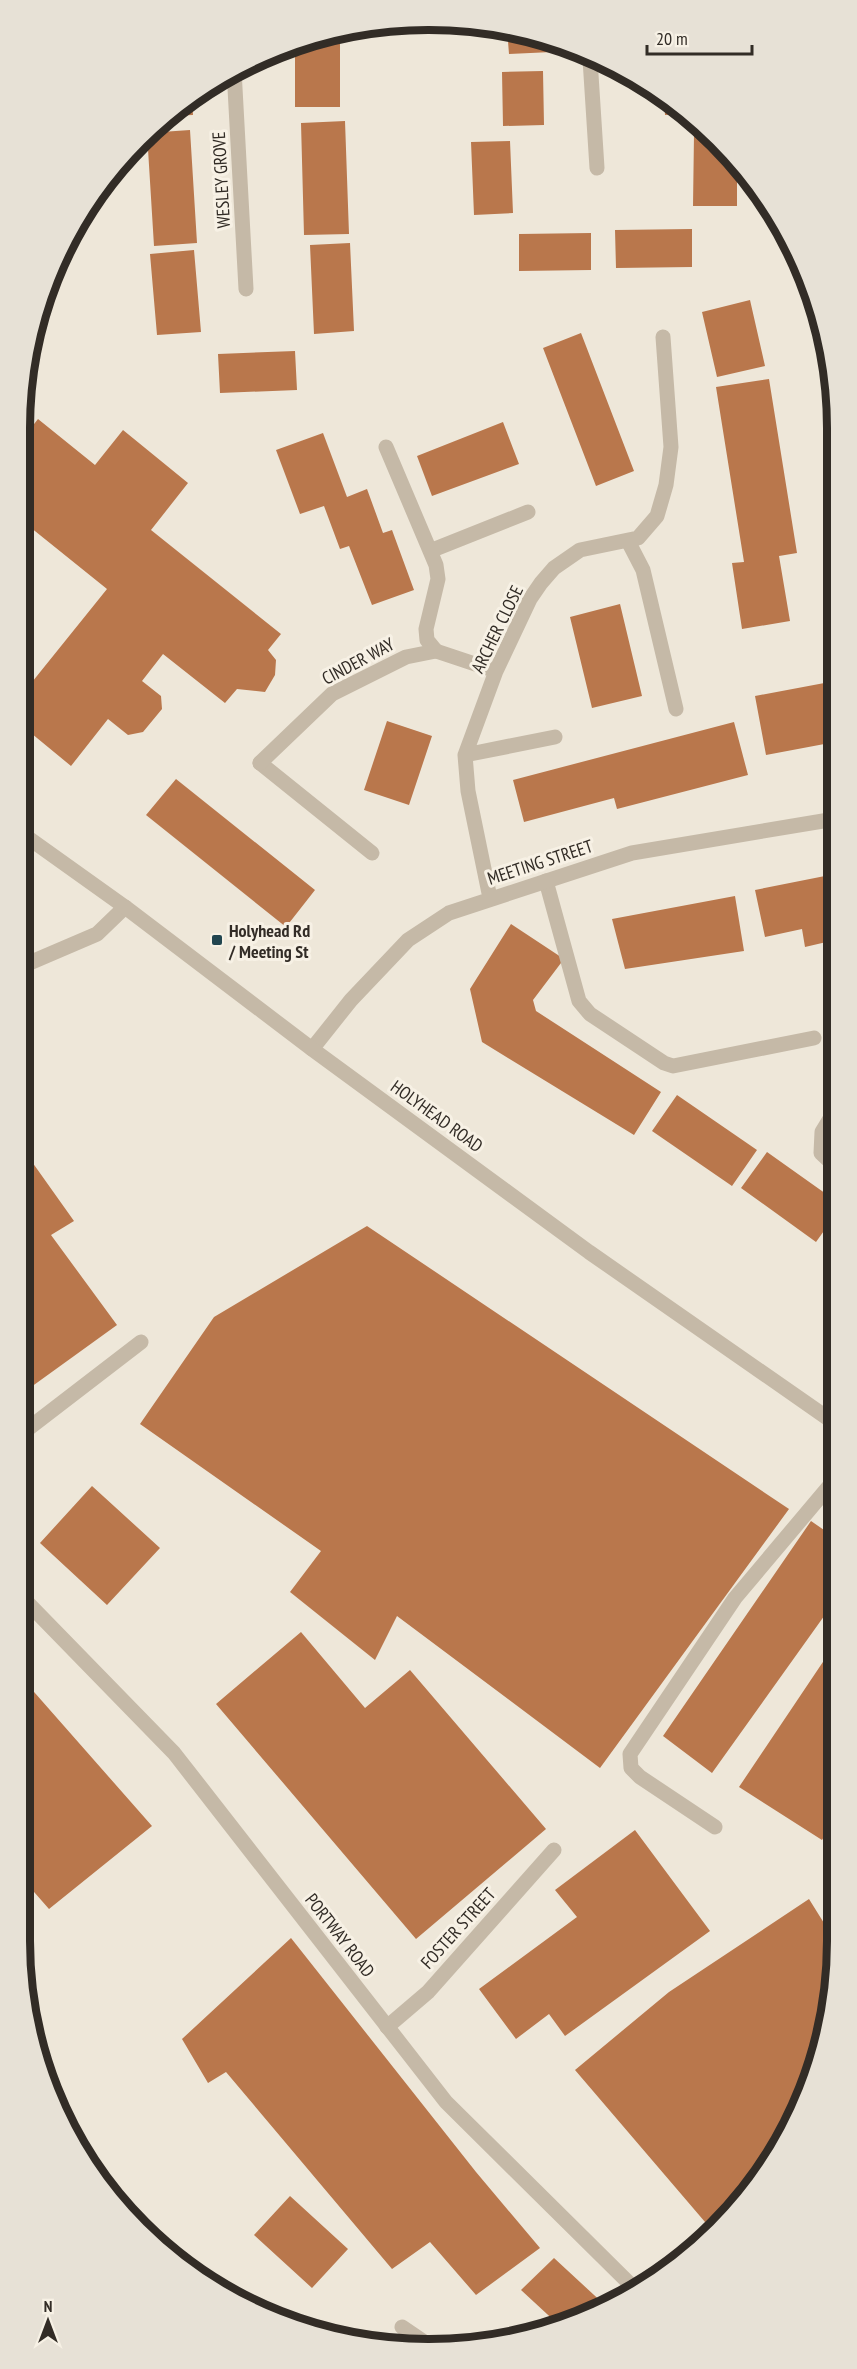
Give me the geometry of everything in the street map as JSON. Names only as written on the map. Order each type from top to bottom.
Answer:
[{"type":"street","points":[[590,64],[597,168]]},
{"type":"street","name":"WESLEY GROVE","points":[[235,80],[246,289]]},
{"type":"street","name":"ARCHER CLOSE","points":[[490,898],[468,791],[465,755],[496,671],[530,599],[554,568],[580,550],[638,538],[657,516],[666,485],[671,447],[663,337]]},
{"type":"street","points":[[386,447],[436,565],[438,579],[426,629],[427,640],[436,651]]},
{"type":"street","points":[[430,551],[528,512]]},
{"type":"street","points":[[628,541],[643,570],[676,709]]},
{"type":"street","name":"CINDER WAY","points":[[372,853],[260,764],[332,694],[406,657],[436,651],[496,671]]},
{"type":"street","points":[[465,755],[555,737]]},
{"type":"street","name":"MEETING STREET","points":[[312,1049],[351,1000],[408,940],[448,913],[632,853],[827,820]]},
{"type":"street","name":"HOLYHEAD ROAD","points":[[30,839],[125,907],[312,1049],[589,1252],[827,1418]]},
{"type":"street","points":[[546,881],[579,1001],[590,1014],[664,1063],[673,1066],[814,1038]]},
{"type":"street","points":[[30,963],[97,934],[125,907]]},
{"type":"street","points":[[827,1124],[822,1132],[821,1153],[827,1159]]},
{"type":"street","points":[[30,1427],[141,1342]]},
{"type":"street","points":[[716,1827],[640,1777],[631,1768],[630,1754],[735,1598],[827,1489]]},
{"type":"street","name":"PORTWAY ROAD","points":[[30,1606],[174,1753],[446,2102],[631,2284]]},
{"type":"street","name":"FOSTER STREET","points":[[387,2027],[428,1992],[554,1850]]},
{"type":"street","points":[[402,2327],[419,2339]]},
{"type":"building","points":[[508,38],[552,50],[552,52],[509,54]]},
{"type":"building","points":[[340,41],[340,107],[295,107],[295,53]]},
{"type":"building","points":[[543,71],[544,125],[503,126],[502,72]]},
{"type":"building","points":[[193,107],[193,115],[182,115]]},
{"type":"building","points":[[665,107],[674,115],[665,115]]},
{"type":"building","points":[[345,121],[349,234],[304,235],[301,123]]},
{"type":"building","points":[[190,130],[197,243],[154,246],[148,146],[163,132]]},
{"type":"building","points":[[694,134],[696,134],[737,177],[737,206],[693,206]]},
{"type":"building","points":[[510,141],[513,213],[474,215],[471,142]]},
{"type":"building","points":[[692,229],[692,267],[616,268],[615,230]]},
{"type":"building","points":[[591,233],[591,270],[519,271],[519,234]]},
{"type":"building","points":[[350,243],[354,331],[314,334],[310,245]]},
{"type":"building","points":[[194,250],[201,332],[157,335],[150,254]]},
{"type":"building","points":[[750,300],[765,366],[717,377],[702,312]]},
{"type":"building","points":[[581,333],[634,471],[596,486],[543,348]]},
{"type":"building","points":[[295,351],[297,390],[220,393],[218,354]]},
{"type":"building","points":[[769,379],[797,553],[779,556],[790,621],[742,629],[732,563],[744,562],[716,387]]},
{"type":"building","points":[[38,419],[95,465],[123,430],[188,483],[151,530],[281,634],[268,650],[276,660],[275,675],[265,692],[237,689],[225,703],[163,654],[142,681],[161,696],[162,709],[143,732],[128,735],[108,719],[71,766],[30,732],[30,685],[107,589],[30,527],[30,429]]},
{"type":"building","points":[[503,422],[519,464],[432,496],[417,456]]},
{"type":"building","points":[[323,433],[347,497],[367,489],[383,533],[392,530],[414,590],[372,605],[349,546],[340,549],[324,506],[300,514],[276,450]]},
{"type":"building","points":[[620,604],[642,696],[592,708],[570,617]]},
{"type":"building","points":[[827,682],[827,744],[766,755],[755,696]]},
{"type":"building","points":[[387,721],[432,736],[409,805],[364,790]]},
{"type":"building","points":[[734,722],[748,775],[617,809],[614,798],[524,822],[513,780]]},
{"type":"building","points":[[176,779],[315,890],[286,927],[146,815]]},
{"type":"building","points":[[827,876],[827,942],[805,947],[802,929],[765,937],[755,890]]},
{"type":"building","points":[[735,896],[744,951],[625,969],[612,919]]},
{"type":"building","points":[[511,924],[564,959],[533,1000],[536,1011],[661,1092],[634,1135],[482,1042],[470,989]]},
{"type":"building","points":[[677,1095],[757,1150],[732,1186],[652,1131]]},
{"type":"building","points":[[767,1152],[827,1195],[827,1227],[816,1242],[741,1188]]},
{"type":"building","points":[[30,1159],[74,1221],[51,1235],[117,1325],[30,1388]]},
{"type":"building","points":[[367,1226],[789,1509],[600,1768],[397,1616],[375,1660],[290,1592],[321,1551],[140,1424],[214,1317]]},
{"type":"building","points":[[92,1486],[160,1548],[107,1605],[40,1543]]},
{"type":"building","points":[[811,1521],[827,1532],[827,1612],[712,1773],[663,1736]]},
{"type":"building","points":[[301,1632],[365,1708],[410,1670],[546,1829],[416,1939],[216,1704]]},
{"type":"building","points":[[827,1656],[827,1832],[822,1840],[739,1787]]},
{"type":"building","points":[[30,1687],[152,1826],[49,1909],[30,1887]]},
{"type":"building","points":[[635,1830],[710,1931],[565,2036],[549,2014],[516,2039],[479,1989],[577,1917],[555,1890]]},
{"type":"building","points":[[809,1899],[827,1928],[824,1993],[813,2044],[797,2093],[774,2140],[760,2162],[745,2183],[707,2225],[575,2070],[669,1992]]},
{"type":"building","points":[[291,1938],[476,2172],[540,2248],[476,2295],[430,2242],[392,2269],[226,2072],[208,2083],[182,2039]]},
{"type":"building","points":[[290,2196],[348,2249],[312,2288],[254,2235]]},
{"type":"building","points":[[554,2258],[600,2300],[553,2319],[521,2290]]},
{"type":"place","name":"Holyhead Rd / Meeting St","points":[[217,940]]}]
